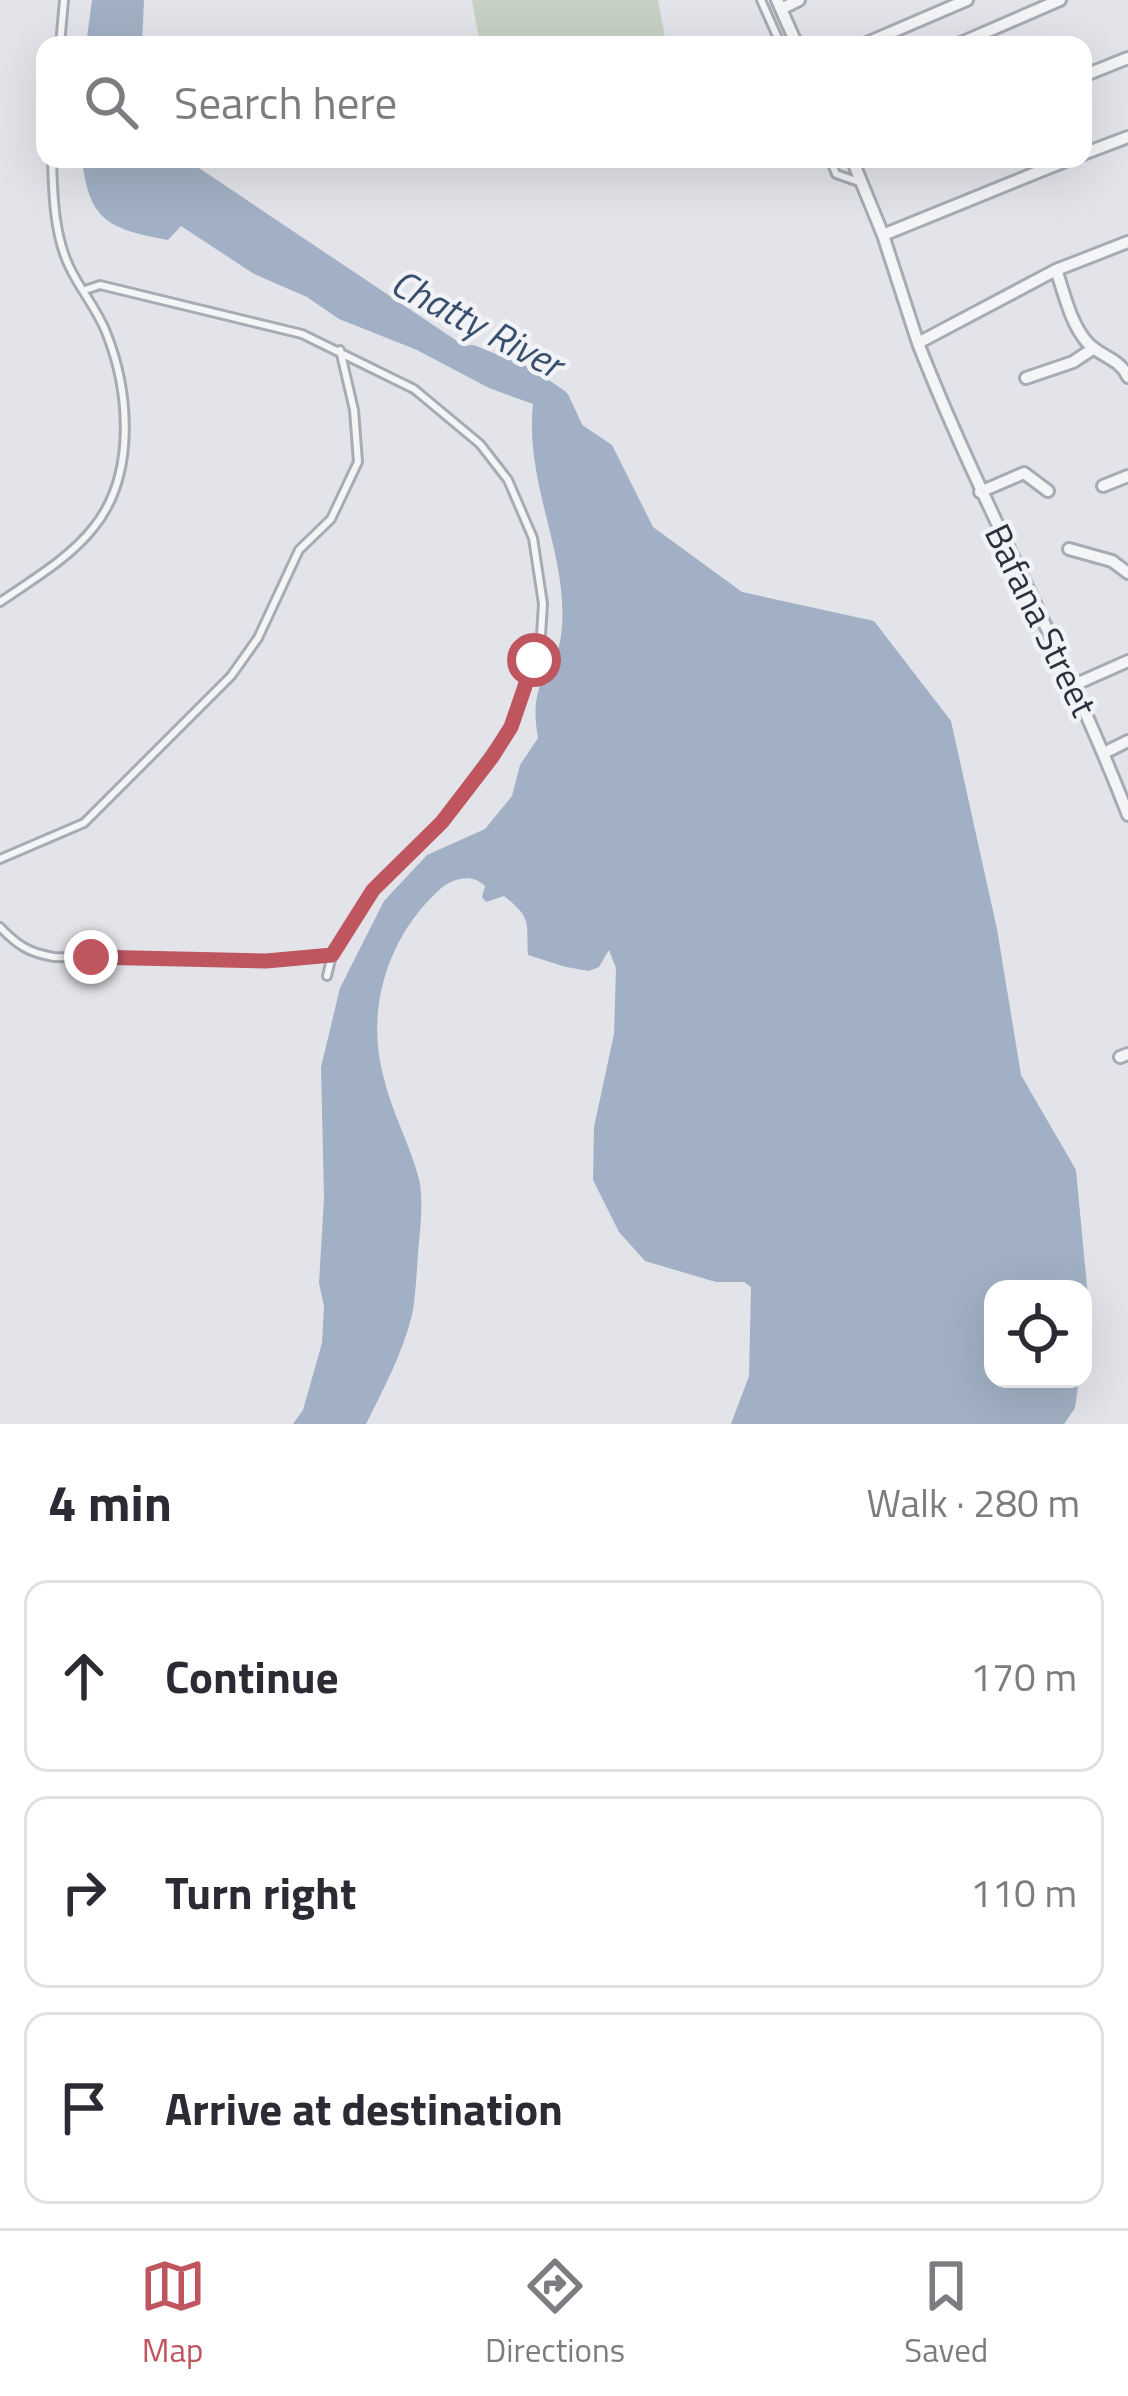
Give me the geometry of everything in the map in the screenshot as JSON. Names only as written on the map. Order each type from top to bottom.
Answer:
[{"type":"street","points":[[793,36],[779,4],[799,0]]},
{"type":"street","points":[[883,36],[967,0]]},
{"type":"street","points":[[977,36],[1060,0]]},
{"type":"street","points":[[1092,72],[1128,58]]},
{"type":"street","points":[[1092,151],[1128,137]]},
{"type":"street","name":"Bafana Street","points":[[856,168],[918,343],[980,492],[1075,686],[1128,815]]},
{"type":"street","points":[[883,235],[1048,168]]},
{"type":"street","points":[[918,343],[1056,270],[1128,242]]},
{"type":"street","points":[[1056,270],[1078,329],[1094,349],[1125,363],[1128,377]]},
{"type":"street","points":[[1026,378],[1073,362],[1094,349]]},
{"type":"street","name":"Bafana Street","points":[[980,492],[1024,473],[1048,491]]},
{"type":"street","points":[[1103,486],[1128,476]]},
{"type":"street","points":[[1069,549],[1112,561],[1128,573]]},
{"type":"street","points":[[1075,686],[1128,662]]},
{"type":"street","points":[[1104,753],[1128,741]]},
{"type":"lane","points":[[61,36],[64,0]]},
{"type":"lane","points":[[761,0],[777,36]]},
{"type":"lane","points":[[0,602],[66,555],[92,530],[109,506],[125,426],[124,399],[108,336],[70,269],[61,242],[53,168]]},
{"type":"lane","points":[[834,168],[836,174],[862,184]]},
{"type":"lane","points":[[85,290],[100,285],[302,334],[414,389],[480,444],[508,480],[533,538],[543,604],[542,634],[525,691],[502,742],[442,822],[373,890],[332,955],[327,976]]},
{"type":"lane","points":[[0,859],[84,823],[231,676],[258,638],[299,550],[331,519],[358,462],[354,410],[340,350]]},
{"type":"lane","points":[[0,927],[18,946],[55,956],[266,961],[332,955]]},
{"type":"green space","points":[[472,0],[658,0],[665,36],[478,36]]},
{"type":"water","points":[[92,0],[144,0],[142,36],[87,36]]},
{"type":"water","points":[[83,168],[199,168],[612,445],[653,527],[742,592],[874,621],[951,721],[997,929],[1021,1075],[1076,1170],[1086,1280],[984,1280],[984,1388],[1078,1388],[1075,1408],[1064,1424],[731,1424],[749,1376],[751,1287],[645,1261],[619,1232],[593,1180],[594,1127],[614,1034],[616,968],[609,950],[599,967],[589,971],[528,955],[526,922],[520,910],[504,896],[486,902],[482,897],[485,886],[467,878],[442,887],[405,931],[379,1000],[378,1050],[383,1075],[421,1193],[408,1329],[366,1424],[293,1424],[303,1410],[322,1343],[321,1067],[340,988],[384,901],[427,855],[485,829],[512,796],[520,765],[538,738],[537,699],[559,646],[562,613],[535,466],[533,404],[339,319],[307,297],[254,274],[181,226],[168,240],[118,226],[97,210]]},
{"type":"waterway","name":"Chatty River","points":[[471,357],[526,379],[558,401],[575,438]]},
{"type":"route","points":[[91,957],[266,961],[332,955],[373,890],[442,822],[492,757],[511,727],[534,660]]}]
